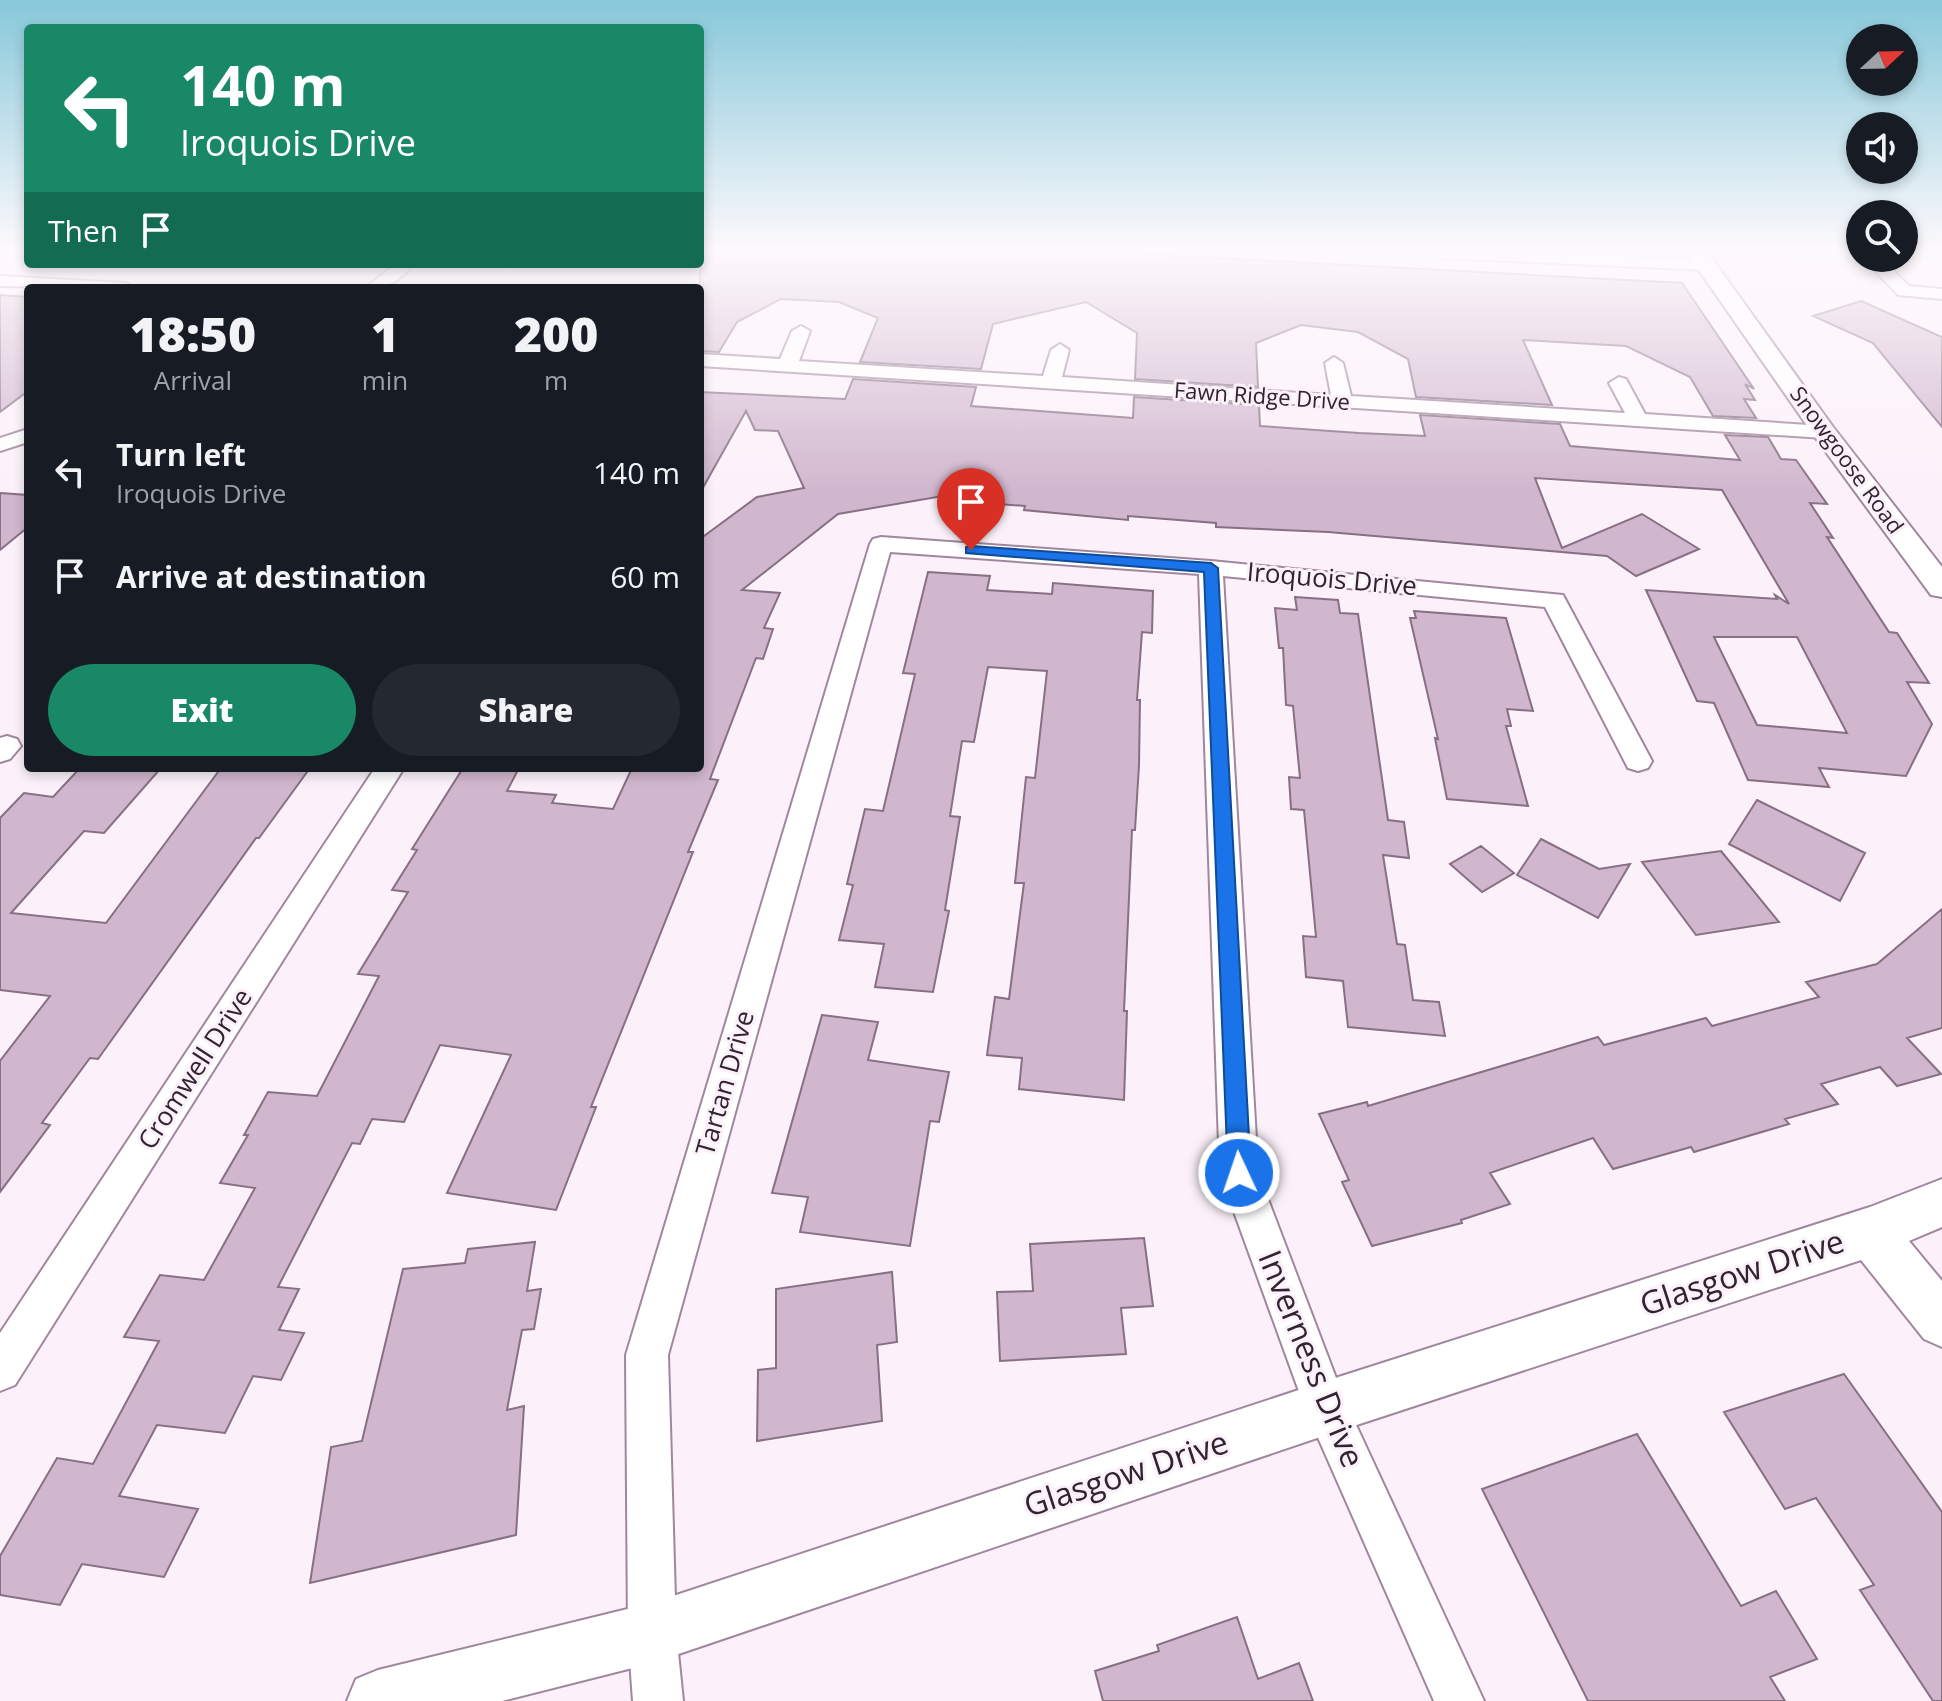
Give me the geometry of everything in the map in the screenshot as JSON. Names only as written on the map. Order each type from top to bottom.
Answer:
[{"type":"street","points":[[787,366],[800,332]]},
{"type":"street","name":"Snowgoose Road","points":[[1754,332],[1824,432],[1942,588]]},
{"type":"street","points":[[1051,383],[1060,350]]},
{"type":"street","name":"Fawn Ridge Drive","points":[[704,360],[1824,432]]},
{"type":"street","points":[[1334,363],[1342,401]]},
{"type":"street","points":[[1619,383],[1638,420]]},
{"type":"street","points":[[0,445],[24,436]]},
{"type":"street","name":"Iroquois Drive","points":[[881,544],[1211,568],[1554,600],[1638,761]]},
{"type":"street","name":"Tartan Drive","points":[[658,1701],[652,1633],[647,1355],[881,544]]},
{"type":"street","name":"Inverness Drive","points":[[1211,568],[1239,1173],[1326,1408],[1459,1701]]},
{"type":"street","name":"Cromwell Drive","points":[[0,1370],[387,772]]},
{"type":"street","points":[[1942,1203],[1870,1232],[1942,1321]]},
{"type":"street","name":"Glasgow Drive","points":[[378,1701],[652,1633],[1326,1408],[1870,1232]]},
{"type":"building","points":[[0,332],[24,332],[24,394],[0,412]]},
{"type":"building","points":[[704,332],[731,332],[719,352],[704,351]]},
{"type":"building","points":[[872,332],[991,332],[981,369],[860,362]]},
{"type":"building","points":[[1283,332],[1256,343],[1258,387],[1135,379],[1137,333]]},
{"type":"building","points":[[1359,332],[1716,332],[1754,389],[1745,384],[1755,400],[1744,399],[1756,418],[1713,416],[1690,377],[1626,346],[1523,340],[1552,405],[1416,397],[1408,359]]},
{"type":"building","points":[[1849,332],[1932,332],[1942,337],[1942,427],[1873,343]]},
{"type":"building","points":[[853,379],[976,387],[971,406],[1133,418],[1134,397],[1259,405],[1260,426],[1359,433],[1425,436],[1420,415],[1560,424],[1570,446],[1740,460],[1725,435],[1768,437],[1781,459],[1796,460],[1827,504],[1810,503],[1833,538],[1827,537],[1889,632],[1897,633],[1929,683],[1907,682],[1932,724],[1906,776],[1819,768],[1829,787],[1748,780],[1714,703],[1697,701],[1646,590],[1777,599],[1775,595],[1789,604],[1722,490],[1535,478],[1562,548],[1642,514],[1699,549],[1636,576],[1607,556],[1024,510],[1025,506],[969,502],[972,491],[838,514],[742,590],[780,593],[764,628],[773,629],[763,659],[756,658],[710,779],[718,780],[688,852],[693,852],[591,1107],[596,1107],[556,1210],[447,1193],[511,1055],[440,1045],[404,1122],[372,1119],[360,1144],[352,1143],[278,1287],[299,1289],[279,1330],[304,1333],[281,1380],[253,1376],[225,1433],[157,1425],[119,1496],[198,1509],[164,1577],[82,1564],[60,1605],[0,1595],[0,1556],[57,1458],[93,1464],[159,1341],[124,1337],[160,1275],[204,1280],[255,1188],[220,1183],[268,1092],[317,1096],[379,976],[358,974],[408,892],[392,890],[417,850],[412,849],[460,772],[517,772],[507,791],[556,795],[552,803],[613,809],[630,772],[704,772],[704,536],[757,497],[804,488],[778,431],[755,430],[746,411],[704,486],[704,392],[845,399]],"holes":[[[1714,637],[1797,637],[1847,733],[1757,725]]]},
{"type":"building","points":[[0,493],[24,495],[24,530],[0,550]]},
{"type":"building","points":[[928,572],[990,576],[987,590],[1052,594],[1053,583],[1153,591],[1152,633],[1142,632],[1137,700],[1140,700],[1139,765],[1135,830],[1132,830],[1124,1011],[1127,1011],[1124,1100],[1019,1089],[1022,1058],[987,1055],[995,997],[1009,999],[1024,883],[1015,883],[1026,777],[1035,778],[1047,671],[988,667],[974,742],[962,741],[950,816],[960,817],[945,910],[949,911],[933,992],[875,987],[884,944],[839,940],[853,885],[847,884],[865,809],[883,811],[915,674],[903,673]]},
{"type":"building","points":[[1295,597],[1338,600],[1340,613],[1358,614],[1388,820],[1404,822],[1409,858],[1383,855],[1397,944],[1405,945],[1413,1000],[1439,1002],[1445,1036],[1348,1027],[1343,981],[1306,977],[1303,936],[1316,937],[1304,810],[1291,809],[1289,777],[1300,778],[1293,706],[1286,705],[1283,648],[1279,648],[1275,608],[1297,610]]},
{"type":"building","points":[[1414,611],[1506,618],[1533,711],[1507,709],[1511,726],[1506,726],[1528,806],[1447,799],[1435,738],[1438,739],[1410,618],[1416,618]]},
{"type":"building","points":[[76,772],[157,772],[104,833],[84,831],[11,913],[106,923],[218,772],[307,772],[256,838],[98,1059],[90,1058],[42,1123],[50,1125],[0,1192],[0,1061],[50,996],[0,990],[0,818],[24,793],[53,797]]},
{"type":"building","points":[[1757,800],[1865,853],[1840,901],[1729,844]]},
{"type":"building","points":[[1541,839],[1599,869],[1630,864],[1598,918],[1517,875]]},
{"type":"building","points":[[1481,846],[1514,873],[1482,892],[1450,864]]},
{"type":"building","points":[[1721,851],[1779,922],[1696,935],[1642,862]]},
{"type":"building","points":[[1942,909],[1942,1028],[1907,1038],[1941,1074],[1897,1086],[1880,1067],[1821,1084],[1838,1104],[1785,1119],[1789,1124],[1694,1152],[1691,1147],[1613,1169],[1593,1138],[1490,1173],[1510,1204],[1461,1220],[1462,1223],[1372,1246],[1342,1182],[1349,1180],[1319,1114],[1367,1102],[1368,1106],[1598,1037],[1604,1045],[1706,1018],[1712,1026],[1819,997],[1806,982],[1877,964]]},
{"type":"building","points":[[822,1015],[878,1022],[868,1060],[949,1072],[939,1122],[930,1121],[910,1246],[800,1232],[808,1197],[772,1193]]},
{"type":"building","points":[[1144,1238],[1153,1306],[1121,1308],[1126,1354],[1000,1361],[997,1292],[1033,1291],[1030,1244]]},
{"type":"building","points":[[535,1242],[527,1291],[541,1289],[534,1329],[522,1330],[507,1410],[524,1406],[516,1535],[310,1583],[331,1447],[362,1441],[403,1269],[465,1263],[468,1249]]},
{"type":"building","points":[[892,1272],[897,1342],[877,1345],[882,1421],[757,1441],[758,1370],[776,1368],[776,1289]]},
{"type":"building","points":[[1844,1374],[1942,1512],[1942,1701],[1933,1701],[1860,1590],[1874,1585],[1816,1498],[1785,1509],[1724,1412]]},
{"type":"building","points":[[1637,1434],[1741,1606],[1776,1591],[1817,1659],[1770,1677],[1785,1701],[1588,1701],[1482,1489]]},
{"type":"building","points":[[1237,1617],[1258,1679],[1299,1663],[1313,1701],[1103,1701],[1095,1671],[1159,1651],[1157,1645]]},
{"type":"route","points":[[971,550],[1211,568],[1239,1173]]}]
